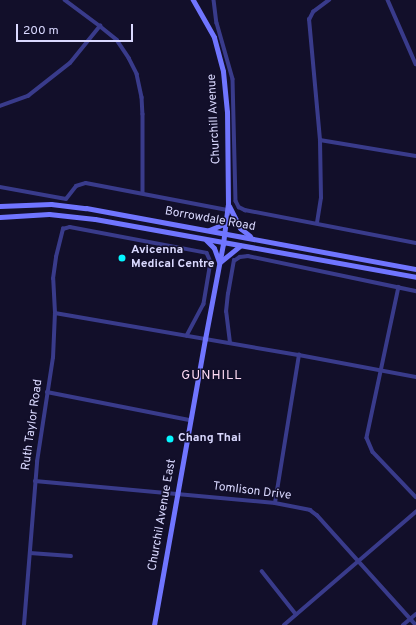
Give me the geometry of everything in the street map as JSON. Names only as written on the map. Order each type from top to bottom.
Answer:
[{"type":"main road","name":"Churchill Avenue","points":[[193,0],[212,32],[221,59],[225,84],[228,207],[224,244]]},
{"type":"main road","points":[[197,0],[198,9]]},
{"type":"main road","name":"Borrowdale Road","points":[[0,206],[51,204],[86,208],[416,269]]},
{"type":"main road","points":[[228,207],[240,228],[252,238]]},
{"type":"main road","name":"Borrowdale Road","points":[[0,217],[59,214],[152,229],[224,244],[416,277]]},
{"type":"main road","points":[[208,231],[226,223]]},
{"type":"main road","points":[[205,240],[214,248],[220,263],[226,256],[240,246]]},
{"type":"main road","name":"Churchil Avenue East","points":[[154,625],[190,420],[224,244]]},
{"type":"street","points":[[64,0],[100,26],[124,49],[135,68],[140,84],[143,114],[142,193]]},
{"type":"street","points":[[214,0],[217,23],[231,67],[233,79],[236,147],[236,201],[239,207],[245,210],[416,243]]},
{"type":"street","points":[[317,224],[321,198],[320,140],[309,20],[313,12],[329,0]]},
{"type":"street","points":[[388,0],[416,64]]},
{"type":"street","points":[[0,106],[28,96],[70,64],[100,26]]},
{"type":"street","points":[[320,140],[416,155]]},
{"type":"street","points":[[227,147],[236,147]]},
{"type":"street","points":[[0,187],[66,199],[76,186],[86,183],[228,207]]},
{"type":"street","name":"Ruth Taylor Road","points":[[24,625],[35,481],[51,370],[55,313],[53,279],[56,257],[63,229],[70,227],[201,251],[210,256],[210,272],[202,310],[187,336]]},
{"type":"street","points":[[230,343],[227,305],[234,261],[240,257],[248,256],[416,291]]},
{"type":"street","points":[[399,287],[380,369],[368,433],[369,445],[373,452],[416,497]]},
{"type":"street","points":[[55,313],[380,369],[416,377]]},
{"type":"street","points":[[275,503],[299,355]]},
{"type":"street","points":[[47,392],[190,420]]},
{"type":"street","name":"Tomlison Drive","points":[[35,481],[275,503],[313,512],[416,625]]},
{"type":"street","points":[[284,625],[416,512]]},
{"type":"street","points":[[30,553],[71,556]]},
{"type":"street","points":[[262,572],[296,614]]},
{"type":"street","points":[[403,625],[416,614]]},
{"type":"place","name":"Avicenna Medical Centre","points":[[122,258]]},
{"type":"place","name":"Chang Thai","points":[[170,439]]},
{"type":"district","name":"GUNHILL","points":[[212,376]]}]
